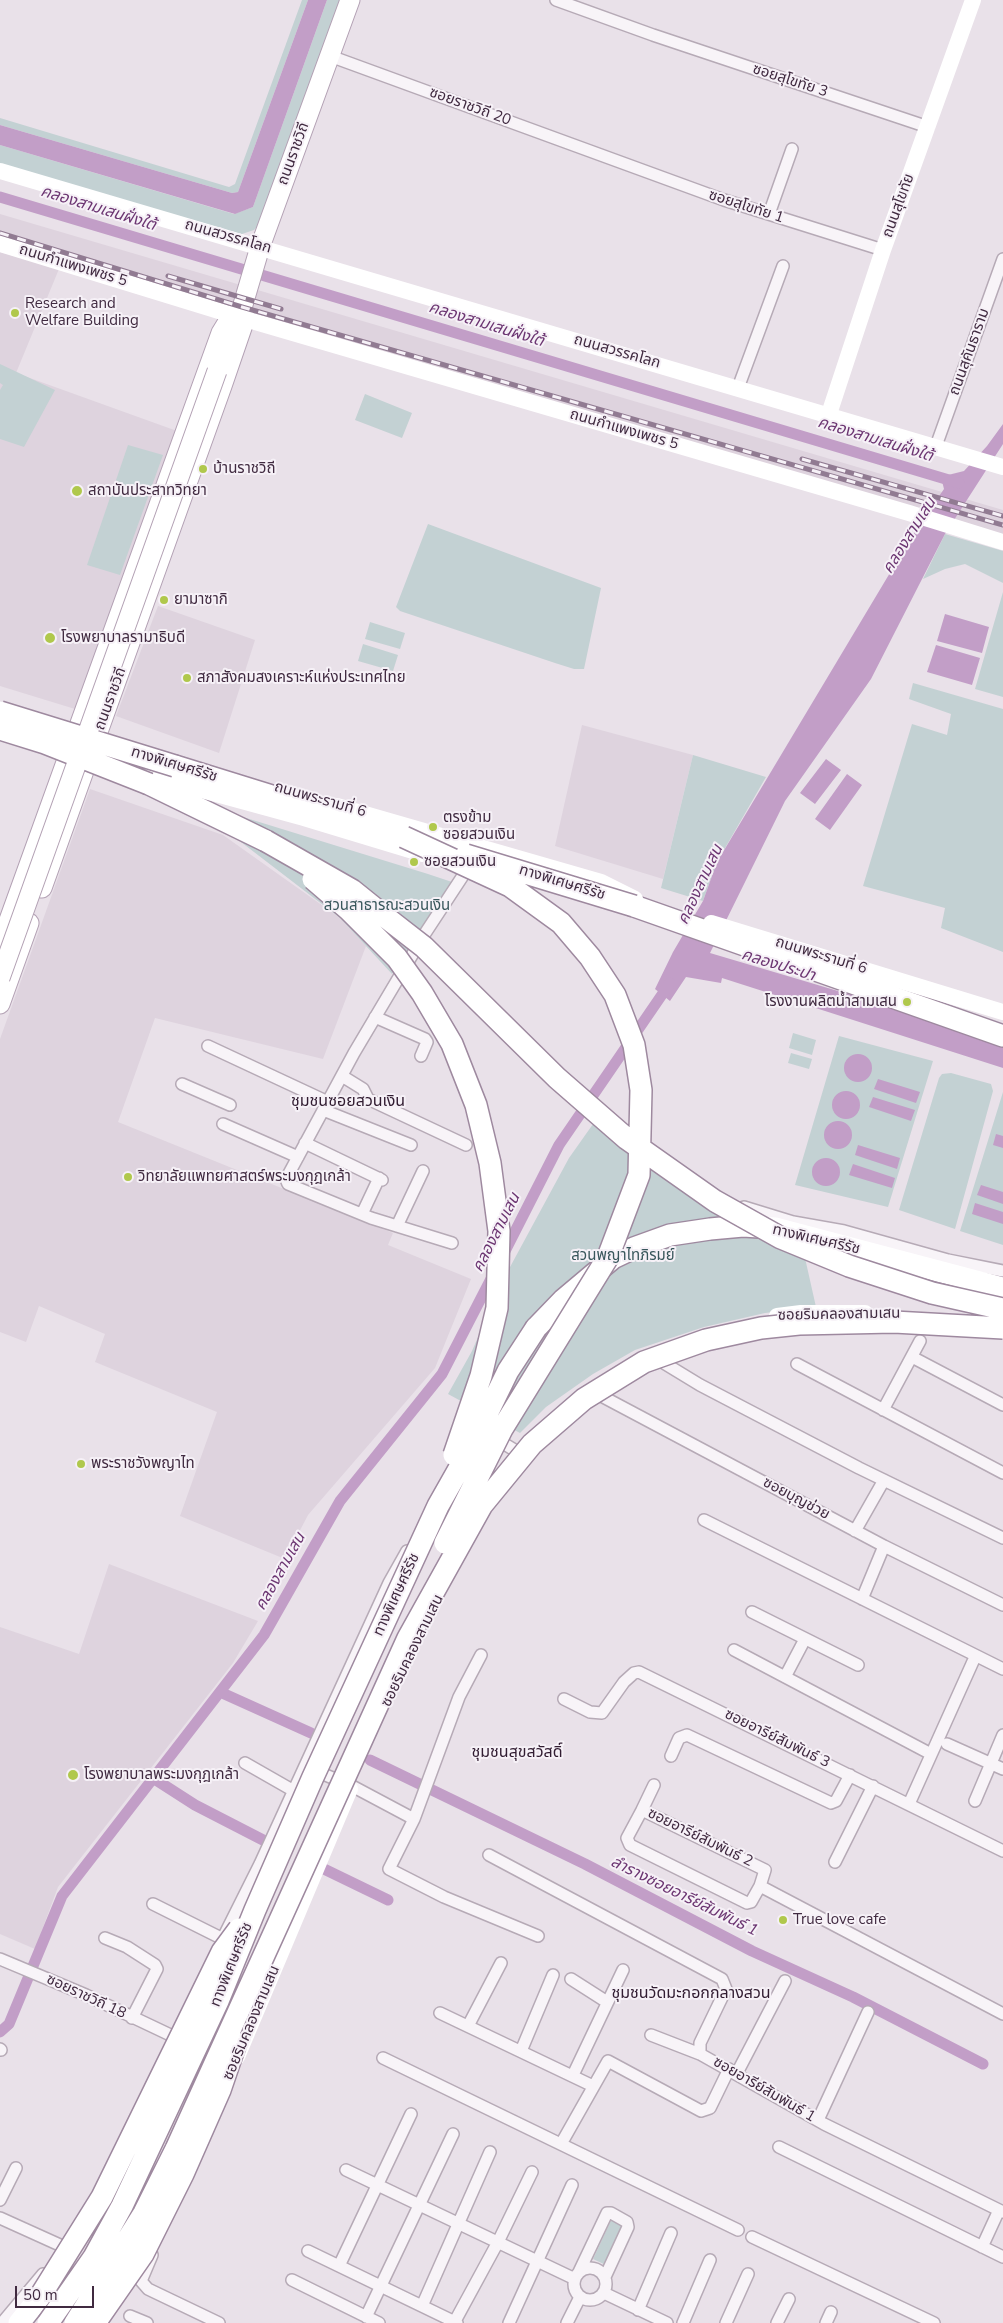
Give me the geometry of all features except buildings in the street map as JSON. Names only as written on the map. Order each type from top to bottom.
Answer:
[{"type":"highway","name":"ทางพิเศษศรีรัช","points":[[0,712],[404,837],[509,866],[634,906],[1003,1036]]},
{"type":"highway","name":"ทางพิเศษศรีรัช","points":[[0,729],[45,743],[149,784],[266,841]]},
{"type":"highway","points":[[404,837],[510,886],[561,923],[590,956],[615,996],[634,1045],[641,1090],[639,1176],[608,1257],[502,1429],[434,1565],[408,1638]]},
{"type":"highway","points":[[266,841],[352,890],[388,918],[424,947],[557,1078],[620,1132],[715,1201],[781,1238],[849,1266],[932,1294],[1003,1309]]},
{"type":"highway","points":[[266,841],[349,910],[397,958],[422,993],[452,1044],[476,1105],[490,1163],[499,1231],[496,1308],[481,1376],[438,1506]]},
{"type":"highway","name":"ทางพิเศษศรีรัช","points":[[48,2323],[94,2257],[122,2206],[218,2001],[254,1910],[438,1506],[468,1453],[508,1371],[536,1328],[563,1300],[607,1263],[634,1248],[670,1235],[742,1226],[774,1228],[1003,1288]]},
{"type":"highway","name":"ทางพิเศษศรีรัช","points":[[75,2323],[107,2275],[144,2213],[408,1638],[482,1505],[532,1444],[584,1398],[644,1362],[706,1340],[761,1328],[799,1324],[894,1322],[1003,1328]]},
{"type":"highway","points":[[19,2323],[39,2298],[102,2197],[222,1952],[254,1910]]},
{"type":"highway","points":[[94,2323],[143,2254],[183,2174],[220,2090],[238,2036],[254,1977]]},
{"type":"main road","name":"ถนนราชวิถี","points":[[0,1004],[115,690],[259,251],[350,0]]},
{"type":"main road","name":"ถนนราชวิถี","points":[[0,945],[93,683],[221,334],[237,316]]},
{"type":"main road","points":[[0,978],[217,371],[228,335],[237,316]]},
{"type":"main road","points":[[93,683],[99,692],[115,690]]},
{"type":"main road","points":[[12,912],[32,917]]},
{"type":"street","name":"ซอยสุโขทัย 3","points":[[556,0],[653,36],[928,127]]},
{"type":"street","name":"ถนนสุโขทัย","points":[[829,414],[883,250],[971,1]]},
{"type":"street","name":"ซอยราชวิถี 20","points":[[330,56],[611,159]]},
{"type":"street","points":[[769,214],[792,149]]},
{"type":"street","name":"ซอยสุโขทัย 1","points":[[611,159],[769,214],[883,250]]},
{"type":"street","name":"ถนนสวรรคโลก","points":[[0,171],[259,251],[829,414],[1003,467]]},
{"type":"street","name":"ถนนกำแพงเพชร 5","points":[[0,244],[237,316],[1003,542]]},
{"type":"street","name":"ถนนสุคันธาราม","points":[[941,447],[1003,259]]},
{"type":"street","points":[[738,388],[783,266]]},
{"type":"street","name":"ถนนพระรามที่ 6","points":[[0,702],[174,758],[601,882],[639,900],[688,916],[1003,1012]]},
{"type":"street","name":"ถนนพระรามที่ 6","points":[[0,733],[89,761],[304,818],[468,868],[545,885],[592,899],[639,900]]},
{"type":"street","points":[[452,1243],[362,1214],[288,1184],[286,1179],[375,1018],[424,935],[468,868]]},
{"type":"street","points":[[375,1018],[425,1039],[427,1042],[421,1056]]},
{"type":"street","points":[[208,1046],[326,1106],[411,1145]]},
{"type":"street","points":[[342,1076],[363,1089],[368,1099],[466,1145]]},
{"type":"street","points":[[182,1084],[230,1105]]},
{"type":"street","points":[[223,1124],[298,1157]]},
{"type":"street","points":[[305,1143],[380,1179],[362,1214]]},
{"type":"street","points":[[397,1226],[423,1171]]},
{"type":"street","points":[[686,1180],[694,1180],[753,1211],[794,1222],[844,1231],[948,1260],[1003,1272]]},
{"type":"street","name":"ซอยริมคลองสามเสน","points":[[89,2323],[129,2266],[150,2249],[190,2168],[378,1722],[484,1505],[503,1475],[521,1454],[590,1390],[649,1355],[708,1331],[764,1318],[800,1313],[836,1312],[1003,1318]]},
{"type":"street","points":[[883,1410],[920,1341]]},
{"type":"street","points":[[649,1355],[700,1385],[884,1480],[1003,1538]]},
{"type":"street","points":[[912,1357],[1003,1405]]},
{"type":"street","points":[[797,1364],[1003,1473]]},
{"type":"street","name":"ซอยบุญช่วย","points":[[590,1390],[884,1546],[1003,1605]]},
{"type":"street","points":[[92,2214],[138,2120],[174,2038],[294,1791],[389,1584],[437,1496],[464,1420],[521,1454]]},
{"type":"street","points":[[856,1531],[884,1480]]},
{"type":"street","points":[[704,1520],[862,1598],[975,1657],[1003,1669]]},
{"type":"street","points":[[862,1598],[884,1546]]},
{"type":"street","points":[[752,1612],[858,1665]]},
{"type":"street","points":[[785,1677],[805,1639]]},
{"type":"street","points":[[734,1650],[931,1754]]},
{"type":"street","points":[[481,1655],[459,1697],[414,1819],[389,1869],[444,1897],[538,1936]]},
{"type":"street","points":[[909,1804],[975,1657]]},
{"type":"street","name":"ซอยอารีย์สัมพันธ์ 3","points":[[564,1699],[590,1712],[602,1713],[624,1682],[634,1673],[640,1672],[1003,1851]]},
{"type":"street","points":[[671,1756],[679,1738],[687,1735],[831,1803],[836,1801],[850,1775]]},
{"type":"street","points":[[975,1801],[1003,1735]]},
{"type":"street","points":[[946,1744],[1003,1769]]},
{"type":"street","points":[[245,1763],[294,1791]]},
{"type":"street","points":[[305,1766],[352,1786],[414,1819]]},
{"type":"street","name":"ซอยอารีย์สัมพันธ์ 2","points":[[654,1785],[642,1810],[763,1869],[765,1874],[760,1886],[1003,2014]]},
{"type":"street","points":[[835,1862],[872,1786]]},
{"type":"street","points":[[642,1810],[627,1838],[630,1845],[747,1903],[751,1902],[760,1886]]},
{"type":"street","name":"ซอยอารีย์สัมพันธ์ 1","points":[[489,1855],[722,1980],[726,1989],[700,2043],[700,2054],[818,2120],[1001,2211]]},
{"type":"street","points":[[153,1904],[223,1939]]},
{"type":"street","points":[[105,1938],[127,1947],[155,1965],[157,1969],[132,2018]]},
{"type":"street","name":"ซอยราชวิถี 18","points":[[2,1963],[23,1968],[86,1995],[234,2065]]},
{"type":"street","points":[[468,2026],[501,1963]]},
{"type":"street","points":[[573,2075],[622,1970]]},
{"type":"street","points":[[521,2051],[553,1975]]},
{"type":"street","points":[[572,1979],[607,2002]]},
{"type":"street","points":[[561,2144],[608,2061],[701,2111],[706,2111],[710,2108],[733,2071],[786,1981]]},
{"type":"street","points":[[818,2120],[868,2012]]},
{"type":"street","points":[[440,2013],[593,2086]]},
{"type":"street","points":[[651,2035],[700,2054]]},
{"type":"street","points":[[383,2058],[738,2230]]},
{"type":"street","points":[[339,2266],[411,2114]]},
{"type":"street","points":[[366,2317],[453,2134]]},
{"type":"street","points":[[779,2147],[1003,2257]]},
{"type":"street","points":[[422,2306],[490,2152]]},
{"type":"street","points":[[0,2200],[16,2168]]},
{"type":"street","points":[[346,2170],[537,2261],[576,2276]]},
{"type":"street","points":[[308,2250],[455,2323],[498,2242],[532,2172]]},
{"type":"street","points":[[509,2323],[572,2185]]},
{"type":"street","points":[[982,2247],[1001,2211]]},
{"type":"street","points":[[576,2276],[586,2268],[597,2269],[604,2277],[606,2285],[604,2293],[600,2297],[590,2300],[580,2297],[575,2289],[576,2276],[607,2213],[611,2213],[627,2222],[628,2227],[604,2277]]},
{"type":"street","points":[[2,2323],[31,2290],[80,2221],[86,2215],[92,2214],[150,2249],[152,2255],[141,2281],[148,2290],[214,2322]]},
{"type":"street","points":[[0,2218],[62,2246]]},
{"type":"street","points":[[638,2310],[671,2234]]},
{"type":"street","points":[[752,2237],[927,2322]]},
{"type":"street","points":[[683,2323],[710,2260]]},
{"type":"street","points":[[726,2323],[748,2274]]},
{"type":"street","points":[[292,2280],[379,2323]]},
{"type":"street","points":[[604,2293],[667,2323]]},
{"type":"street","points":[[567,2323],[580,2297]]},
{"type":"street","points":[[778,2323],[789,2299]]},
{"type":"street","points":[[130,2316],[147,2323]]},
{"type":"shaded area","points":[[308,0],[327,0],[253,207],[235,214],[0,145],[0,125],[232,193],[238,192]]},
{"type":"shaded area","points":[[0,214],[1003,510],[1003,538],[0,242]]},
{"type":"shaded area","name":"สถาบันประสาทวิทยา","points":[[0,252],[59,269],[16,373],[177,431],[75,709],[0,686]]},
{"type":"shaded area","points":[[1003,424],[1003,444],[945,534],[871,679],[785,801],[710,953],[1003,1040],[1003,1068],[722,978],[721,983],[686,977],[670,1001],[655,989],[673,952],[703,901],[717,862],[915,531],[944,489],[942,481],[948,475],[964,471],[987,446]]},
{"type":"shaded area","name":"สภาสังคมสงเคราะห์แห่งประเทศไทย","points":[[158,606],[255,640],[219,753],[116,716]]},
{"type":"shaded area","points":[[945,614],[989,627],[982,653],[937,641]]},
{"type":"shaded area","points":[[936,645],[980,658],[972,685],[927,672]]},
{"type":"shaded area","points":[[582,725],[693,755],[663,879],[555,846]]},
{"type":"shaded area","points":[[826,759],[841,770],[815,804],[800,793]]},
{"type":"shaded area","points":[[847,774],[862,785],[830,830],[815,819]]},
{"type":"shaded area","name":"วิทยาลัยแพทยศาสตร์พระมงกุฎเกล้า","points":[[90,789],[223,835],[340,918],[366,946],[323,1059],[155,1018],[118,1122],[393,1233],[388,1245],[471,1279],[435,1368],[308,1515],[285,1559],[180,1516],[217,1412],[95,1362],[105,1334],[39,1306],[26,1342],[0,1332],[0,1039]]},
{"type":"shaded area","points":[[858,1054],[868,1058],[872,1068],[868,1078],[858,1082],[848,1078],[844,1068],[848,1058]]},
{"type":"shaded area","points":[[878,1079],[920,1092],[916,1103],[874,1089]]},
{"type":"shaded area","points":[[846,1091],[856,1095],[860,1105],[856,1115],[846,1119],[836,1115],[832,1105],[836,1095]]},
{"type":"shaded area","points":[[873,1097],[915,1110],[911,1121],[869,1107]]},
{"type":"shaded area","points":[[838,1121],[848,1125],[852,1135],[848,1145],[838,1149],[828,1145],[824,1135],[828,1125]]},
{"type":"shaded area","points":[[996,1134],[1003,1136],[1003,1148],[993,1145]]},
{"type":"shaded area","points":[[858,1145],[900,1158],[897,1169],[855,1155]]},
{"type":"shaded area","points":[[826,1158],[836,1162],[840,1172],[836,1182],[826,1186],[816,1182],[812,1172],[816,1162]]},
{"type":"shaded area","points":[[853,1164],[895,1178],[892,1188],[849,1175]]},
{"type":"shaded area","points":[[981,1185],[1003,1192],[1003,1204],[977,1195]]},
{"type":"shaded area","points":[[975,1203],[1003,1212],[1003,1224],[972,1214]]},
{"type":"shaded area","name":"โรงพยาบาลพระมงกุฎเกล้า","points":[[109,1564],[258,1621],[233,1663],[58,1887],[35,1949],[0,1934],[0,1627],[79,1654]]},
{"type":"green space","points":[[302,0],[308,0],[238,192],[232,193],[0,125],[0,118],[229,187],[235,184]]},
{"type":"green space","points":[[327,0],[342,0],[261,223],[254,230],[239,235],[0,166],[0,145],[234,214],[253,207]]},
{"type":"green space","points":[[0,364],[55,390],[24,447],[0,439],[0,390],[3,385],[0,383]]},
{"type":"green space","points":[[365,394],[412,413],[402,438],[355,420]]},
{"type":"green space","points":[[128,445],[163,455],[120,575],[87,565]]},
{"type":"green space","points":[[428,524],[601,588],[584,669],[574,669],[400,611],[396,607]]},
{"type":"green space","points":[[945,534],[1003,551],[1003,583],[965,564],[945,569],[923,579]]},
{"type":"green space","points":[[1003,592],[1003,697],[975,689]]},
{"type":"green space","points":[[370,622],[405,633],[400,649],[365,639]]},
{"type":"green space","points":[[363,644],[398,655],[393,671],[358,661]]},
{"type":"green space","points":[[913,683],[1003,709],[1003,952],[941,928],[945,908],[863,886],[912,724],[947,735],[951,714],[909,699]]},
{"type":"green space","points":[[693,755],[766,777],[717,862],[703,901],[661,888]]},
{"type":"green space","name":"สวนสาธารณะสวนเงิน","points":[[230,813],[455,883],[392,974],[340,918],[224,829]]},
{"type":"green space","points":[[793,1033],[816,1040],[812,1055],[789,1048]]},
{"type":"green space","points":[[839,1036],[933,1061],[888,1207],[795,1185]]},
{"type":"green space","points":[[791,1053],[812,1059],[809,1069],[788,1063]]},
{"type":"green space","points":[[951,1073],[991,1084],[993,1091],[955,1229],[899,1210],[939,1078],[942,1074]]},
{"type":"green space","points":[[1003,1092],[1003,1245],[960,1231]]},
{"type":"green space","name":"สวนพญาไทภิรมย์","points":[[598,1117],[805,1258],[816,1307],[765,1313],[704,1327],[635,1350],[593,1374],[546,1407],[520,1433],[448,1394],[472,1351],[503,1280],[569,1158]]},
{"type":"green space","points":[[614,2214],[629,2221],[608,2266],[593,2259]]},
{"type":"waterway","name":"คลองสามเสนฝั่งใต้","points":[[0,197],[959,483]]},
{"type":"waterway","name":"คลองสามเสน","points":[[502,1257],[559,1145],[670,983]]},
{"type":"waterway","name":"คลองสามเสน","points":[[0,2032],[9,2024],[62,1896],[264,1635],[340,1501],[442,1374],[494,1273]]},
{"type":"waterway","name":"ลำรางซอยอารีย์สัมพันธ์ 1","points":[[220,1692],[311,1733]]},
{"type":"waterway","name":"ลำรางซอยอารีย์สัมพันธ์ 1","points":[[370,1760],[585,1864],[752,1951],[853,1997],[983,2064]]},
{"type":"waterway","points":[[153,1778],[195,1805],[263,1840]]},
{"type":"waterway","points":[[324,1869],[388,1900]]},
{"type":"railway","points":[[0,233],[242,307],[1003,525]]},
{"type":"railway","points":[[168,276],[281,309]]},
{"type":"railway","points":[[802,459],[1003,516]]},
{"type":"place","name":"Research and Welfare Building","points":[[15,313]]},
{"type":"place","name":"บ้านราชวิถี","points":[[203,469]]},
{"type":"place","name":"สถาบันประสาทวิทยา","points":[[77,491]]},
{"type":"place","name":"ยามาซากิ","points":[[164,600]]},
{"type":"place","name":"โรงพยาบาลรามาธิบดี","points":[[50,638]]},
{"type":"place","name":"สภาสังคมสงเคราะห์แห่งประเทศไทย","points":[[187,678]]},
{"type":"place","name":"ตรงข้าม ซอยสวนเงิน","points":[[433,827]]},
{"type":"place","name":"ซอยสวนเงิน","points":[[414,862]]},
{"type":"place","name":"โรงงานผลิตน้ำสามเสน","points":[[907,1002]]},
{"type":"place","name":"วิทยาลัยแพทยศาสตร์พระมงกุฎเกล้า","points":[[128,1177]]},
{"type":"place","name":"พระราชวังพญาไท","points":[[81,1464]]},
{"type":"place","name":"โรงพยาบาลพระมงกุฎเกล้า","points":[[73,1775]]},
{"type":"place","name":"True love cafe","points":[[783,1920]]},
{"type":"district","name":"ชุมชนซอยสวนเงิน","points":[[348,1102]]},
{"type":"district","name":"ชุมชนสุขสวัสดิ์","points":[[517,1753]]},
{"type":"district","name":"ชุมชนวัดมะกอกกลางสวน","points":[[691,1994]]},
{"type":"water label","name":"คลองประปา","points":[[778,966]]}]
